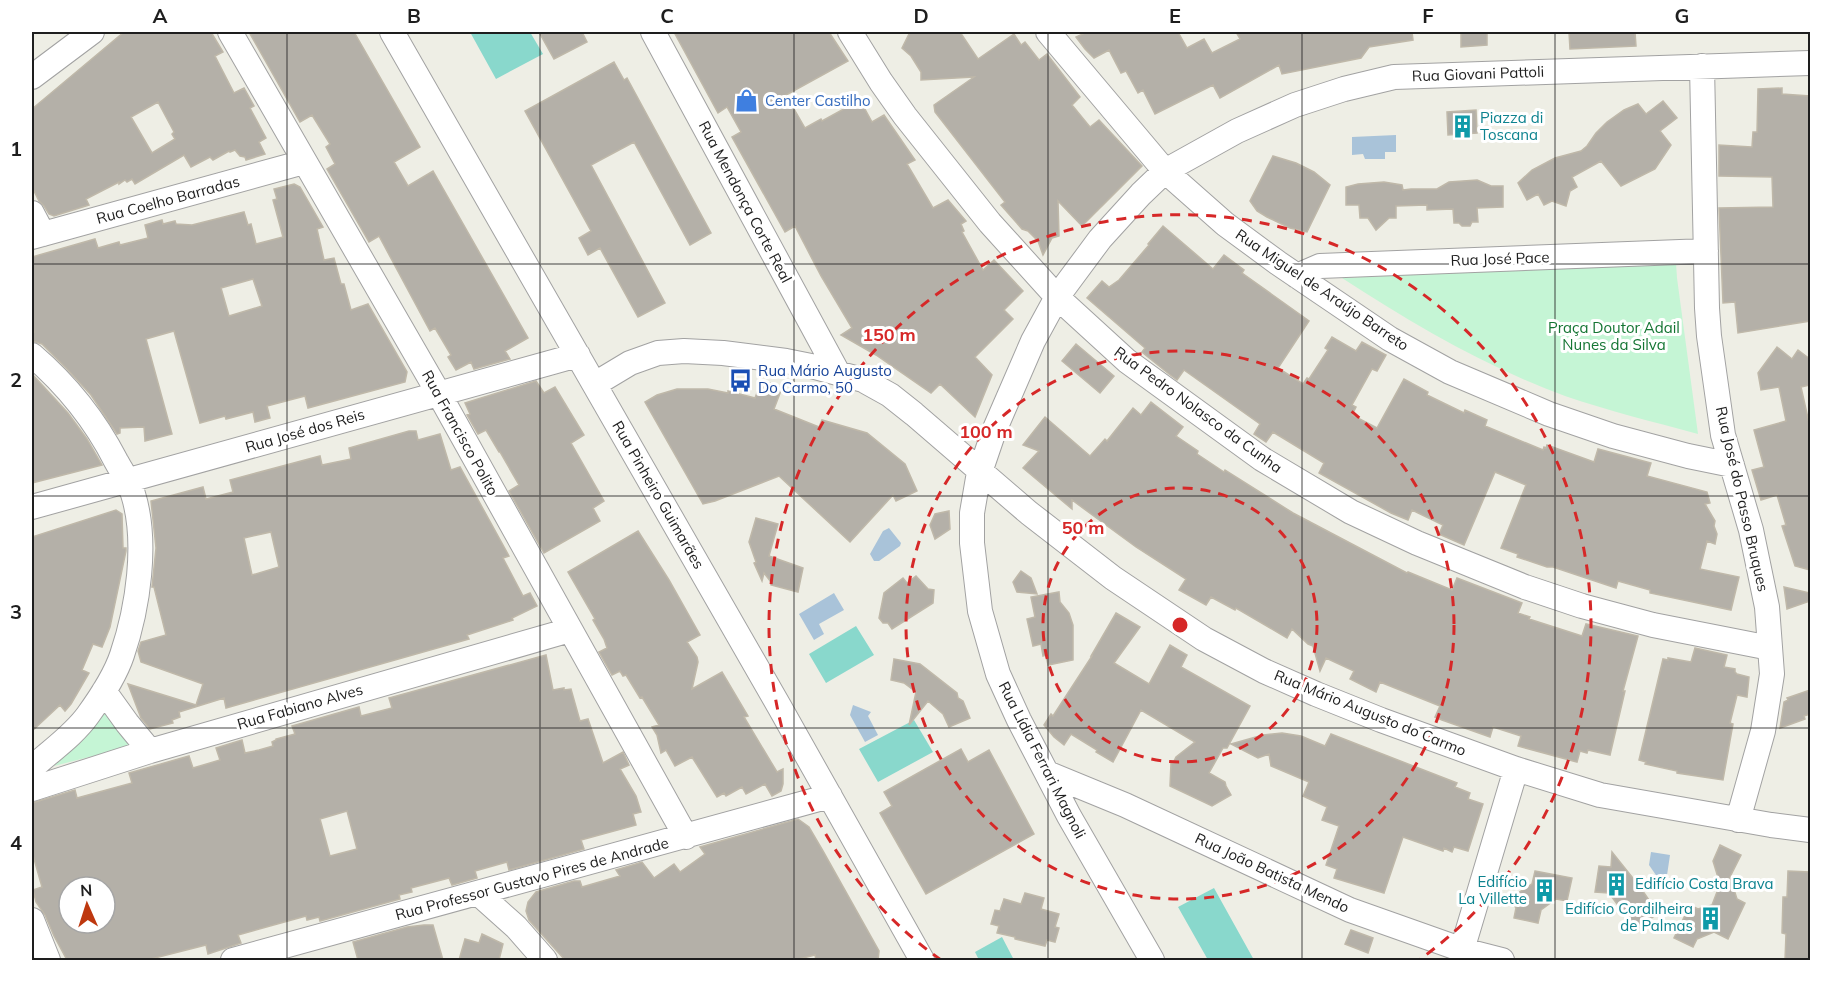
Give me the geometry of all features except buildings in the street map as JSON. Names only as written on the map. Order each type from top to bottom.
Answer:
[{"type":"street","points":[[32,77],[92,32]]},
{"type":"street","name":"Rua Francisco Polito","points":[[230,32],[439,394],[686,837]]},
{"type":"street","name":"Rua Pinheiro Guimarães","points":[[392,32],[922,960]]},
{"type":"street","name":"Rua Mendonça Corte Real","points":[[653,32],[838,373]]},
{"type":"street","name":"Rua Pedro Nolasco da Cunha","points":[[850,32],[905,116],[990,223],[1057,297],[1127,361],[1262,459],[1351,512],[1417,543],[1514,582],[1582,606],[1653,626],[1770,648]]},
{"type":"street","name":"Rua Miguel de Araújo Barreto","points":[[1048,32],[1165,171],[1225,224],[1390,339],[1450,372],[1549,414],[1612,436],[1732,465]]},
{"type":"street","name":"Rua Giovani Pattoli","points":[[1165,171],[1237,131],[1295,105],[1344,89],[1394,77],[1810,63]]},
{"type":"street","name":"Rua José do Passo Bruques","points":[[1702,66],[1709,336],[1723,435],[1751,530],[1767,607],[1772,674],[1767,708],[1738,820]]},
{"type":"street","name":"Rua Coelho Barradas","points":[[37,236],[304,162]]},
{"type":"street","name":"Rua Lídia Ferrari Magnoli","points":[[1152,960],[1069,816],[1018,720],[998,674],[980,611],[972,543],[972,513],[981,471],[994,431],[1033,341],[1057,297],[1100,239],[1165,171]]},
{"type":"street","points":[[32,213],[37,236]]},
{"type":"street","name":"Rua José Pace","points":[[1297,276],[1320,266],[1706,251]]},
{"type":"street","name":"Rua Mário Augusto do Carmo","points":[[595,384],[630,363],[658,354],[684,351],[723,353],[786,361],[863,380],[890,395],[914,414],[1029,513],[1113,578],[1204,639],[1264,671],[1380,720],[1516,769],[1600,795],[1738,820],[1810,830]]},
{"type":"street","points":[[32,355],[53,373],[91,418],[109,446],[133,494],[140,531],[138,580],[132,620],[121,657],[104,691],[86,717],[32,768]]},
{"type":"street","name":"Rua José dos Reis","points":[[32,507],[578,355]]},
{"type":"street","name":"Rua Fabiano Alves","points":[[32,789],[150,751],[570,630]]},
{"type":"street","points":[[104,691],[150,751]]},
{"type":"street","points":[[1461,955],[1516,769]]},
{"type":"street","name":"Rua João Batista Mendo","points":[[1047,773],[1125,805],[1350,910],[1461,955],[1502,960]]},
{"type":"street","name":"Rua Professor Gustavo Pires de Andrade","points":[[233,960],[830,796]]},
{"type":"street","points":[[478,893],[516,927],[545,960]]},
{"type":"street","points":[[32,920],[48,960]]},
{"type":"green space","name":"Praça Doutor Adail Nunes da Silva","points":[[1676,263],[1698,434],[1598,407],[1507,372],[1450,343],[1342,278]]},
{"type":"green space","points":[[105,706],[136,745],[54,766],[92,727]]},
{"type":"shaded area","points":[[470,32],[530,32],[543,54],[496,79]]},
{"type":"shaded area","points":[[1396,135],[1396,152],[1385,152],[1385,159],[1365,159],[1363,154],[1352,155],[1352,137]]},
{"type":"shaded area","points":[[889,528],[901,543],[900,546],[879,561],[874,561],[870,554],[883,531]]},
{"type":"shaded area","points":[[834,593],[844,610],[819,624],[824,634],[814,640],[799,614]]},
{"type":"shaded area","points":[[856,626],[874,655],[826,683],[809,654]]},
{"type":"shaded area","points":[[853,705],[871,712],[868,716],[878,735],[865,742],[850,715]]},
{"type":"shaded area","points":[[914,720],[933,752],[878,782],[859,749]]},
{"type":"shaded area","points":[[1651,852],[1670,855],[1666,882],[1660,881],[1649,865]]},
{"type":"shaded area","points":[[1214,888],[1254,960],[1208,960],[1178,907]]},
{"type":"shaded area","points":[[1002,937],[1014,960],[979,960],[975,952]]},
{"type":"place","name":"Center Castilho","points":[[747,101]]},
{"type":"place","name":"Piazza di Toscana","points":[[1462,127]]},
{"type":"place","name":"Rua Mário Augusto Do Carmo, 50","points":[[740,380]]},
{"type":"place","name":"Edifício Costa Brava","points":[[1617,884]]},
{"type":"place","name":"Edifício La Villette","points":[[1545,891]]},
{"type":"place","name":"Edifício Cordilheira de Palmas","points":[[1711,918]]}]
